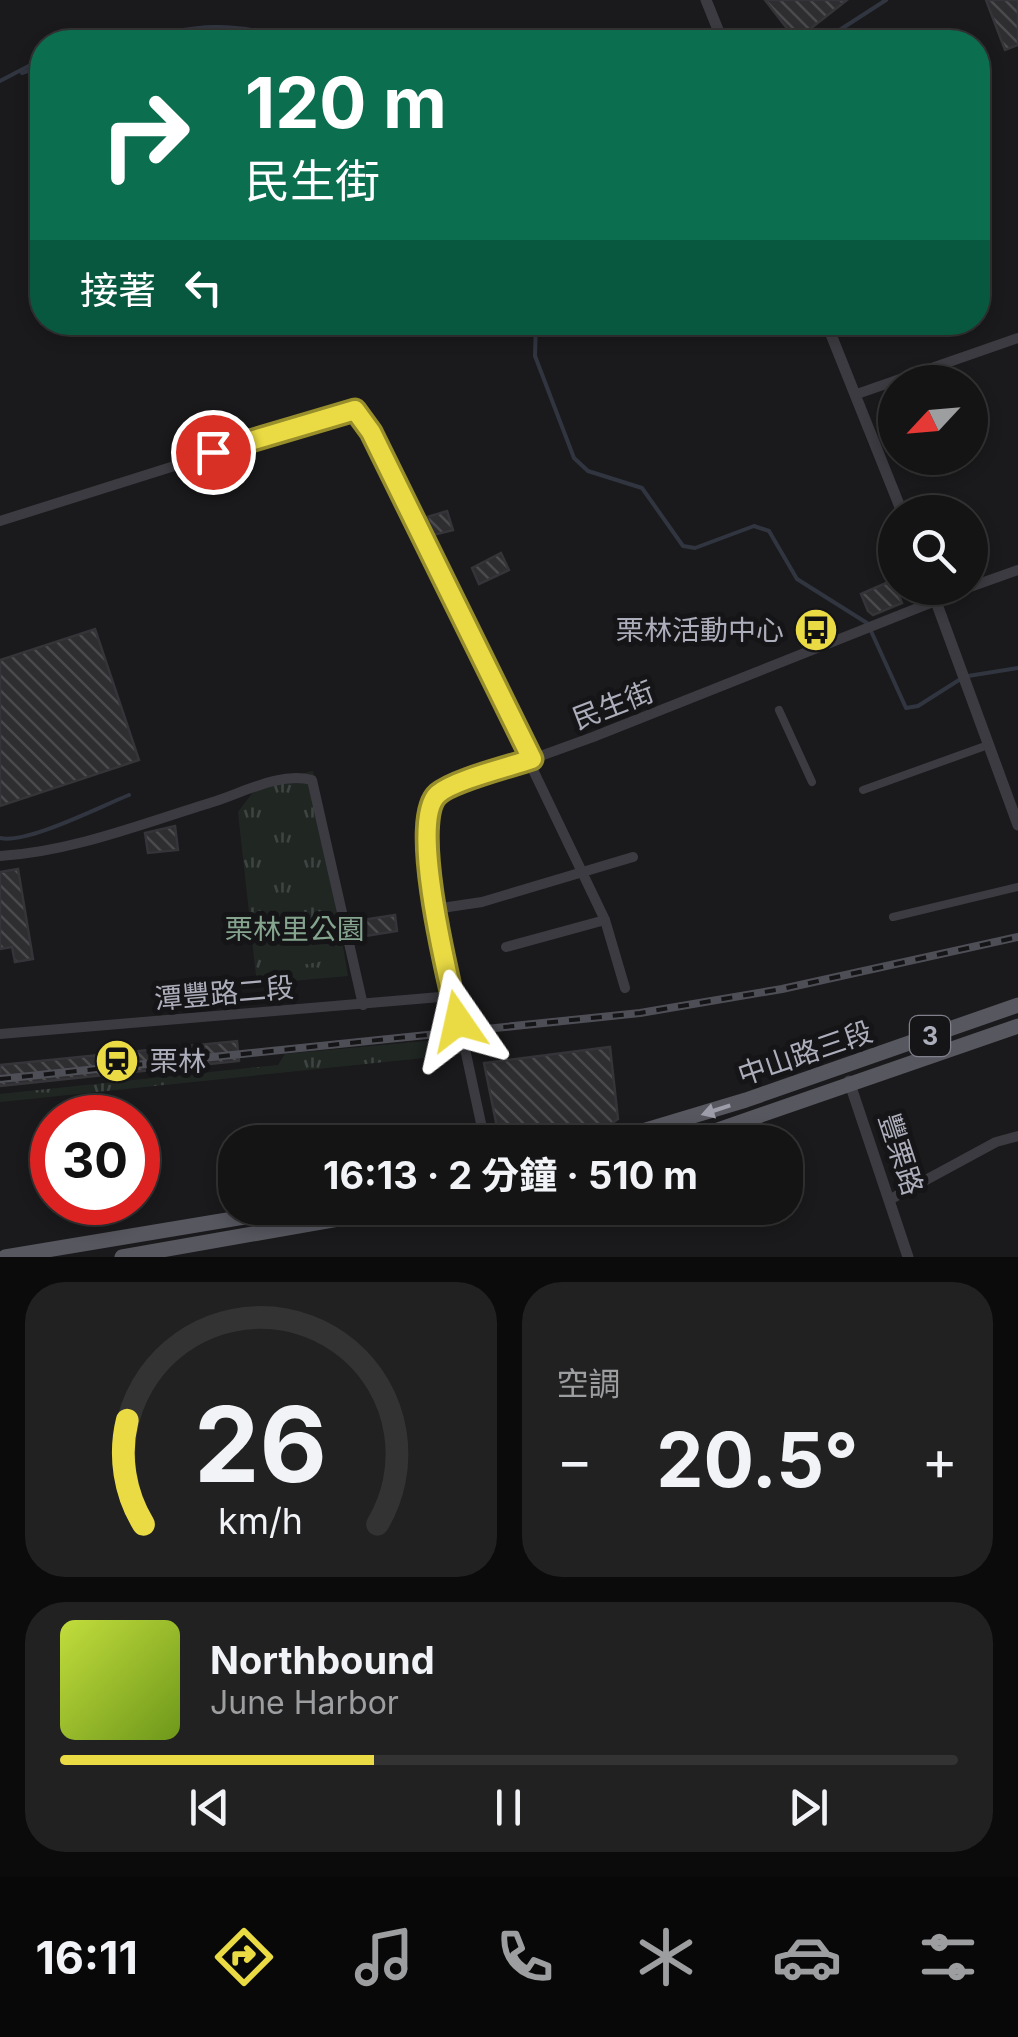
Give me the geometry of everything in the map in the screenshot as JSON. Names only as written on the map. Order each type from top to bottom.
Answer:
[{"type":"main road","name":"中山路三段","points":[[660,1125],[842,1068],[1018,1005]]},
{"type":"main road","name":"中山路三段","points":[[733,1125],[1018,1026]]},
{"type":"main road","points":[[5,1257],[218,1222]]},
{"type":"main road","points":[[122,1257],[304,1225]]},
{"type":"street","points":[[706,4],[718,30]]},
{"type":"street","points":[[832,335],[896,495]]},
{"type":"street","points":[[857,394],[1018,338]]},
{"type":"street","points":[[0,521],[355,410],[371,432],[532,759],[606,920],[625,988]]},
{"type":"street","name":"民生街","points":[[988,580],[1018,570]]},
{"type":"street","name":"民生街","points":[[481,1125],[435,908],[428,809],[438,793],[880,621],[911,605]]},
{"type":"street","points":[[938,605],[1018,825]]},
{"type":"street","points":[[778,710],[812,782]]},
{"type":"street","points":[[863,790],[988,746]]},
{"type":"street","points":[[0,856],[126,828],[298,776],[312,780],[363,1005]]},
{"type":"street","points":[[435,908],[482,902],[634,856]]},
{"type":"street","points":[[893,918],[1018,888]]},
{"type":"street","points":[[506,946],[606,920]]},
{"type":"street","name":"潭豐路二段","points":[[0,1034],[452,996]]},
{"type":"street","name":"豐栗路","points":[[842,1068],[852,1085],[908,1257]]},
{"type":"street","points":[[889,1200],[996,1142],[1018,1136]]},
{"type":"green space","name":"栗林里公園","points":[[313,771],[348,976],[257,984],[238,812],[258,786]]},
{"type":"green space","points":[[327,927],[335,959],[279,969],[273,939]]},
{"type":"green space","points":[[459,1038],[462,1054],[67,1095],[30,1095],[30,1099],[0,1102],[0,1094],[278,1065],[285,1054]]},
{"type":"building","points":[[765,0],[847,0],[809,30],[788,30]]},
{"type":"building","points":[[986,0],[1018,0],[1018,45],[1005,50]]},
{"type":"building","points":[[447,511],[453,530],[433,535],[427,517]]},
{"type":"building","points":[[501,553],[509,570],[479,584],[472,568]]},
{"type":"building","points":[[878,587],[878,605],[897,605],[873,615],[861,594]]},
{"type":"building","points":[[95,629],[139,760],[0,806],[0,660]]},
{"type":"building","points":[[175,826],[178,850],[148,853],[145,833]]},
{"type":"building","points":[[18,869],[33,959],[15,962],[12,947],[0,949],[0,872]]},
{"type":"building","points":[[395,915],[397,931],[365,936],[362,920]]},
{"type":"building","name":"栗林","points":[[237,1041],[239,1061],[0,1086],[0,1065]]},
{"type":"building","points":[[610,1047],[618,1119],[610,1125],[497,1125],[484,1063]]},
{"type":"waterway","points":[[840,30],[886,0]]},
{"type":"waterway","points":[[181,30],[254,30]]},
{"type":"waterway","points":[[0,81],[30,65]]},
{"type":"waterway","points":[[22,73],[30,70]]},
{"type":"waterway","points":[[536,335],[535,356],[574,458],[588,471],[642,488],[683,546],[695,548],[754,526],[769,531],[797,579],[867,623]]},
{"type":"waterway","points":[[871,631],[906,708],[918,706],[959,680]]},
{"type":"waterway","points":[[968,676],[1018,668]]},
{"type":"waterway","points":[[0,838],[27,836],[129,795]]},
{"type":"railway","points":[[0,1079],[640,1013],[782,989],[1018,937]]},
{"type":"place","name":"栗林活動中心","points":[[816,630]]},
{"type":"place","name":"栗林","points":[[117,1061]]},
{"type":"route","points":[[213,452],[355,410],[371,432],[532,759],[438,793],[428,809],[426,826],[435,908],[458,1021]]}]
